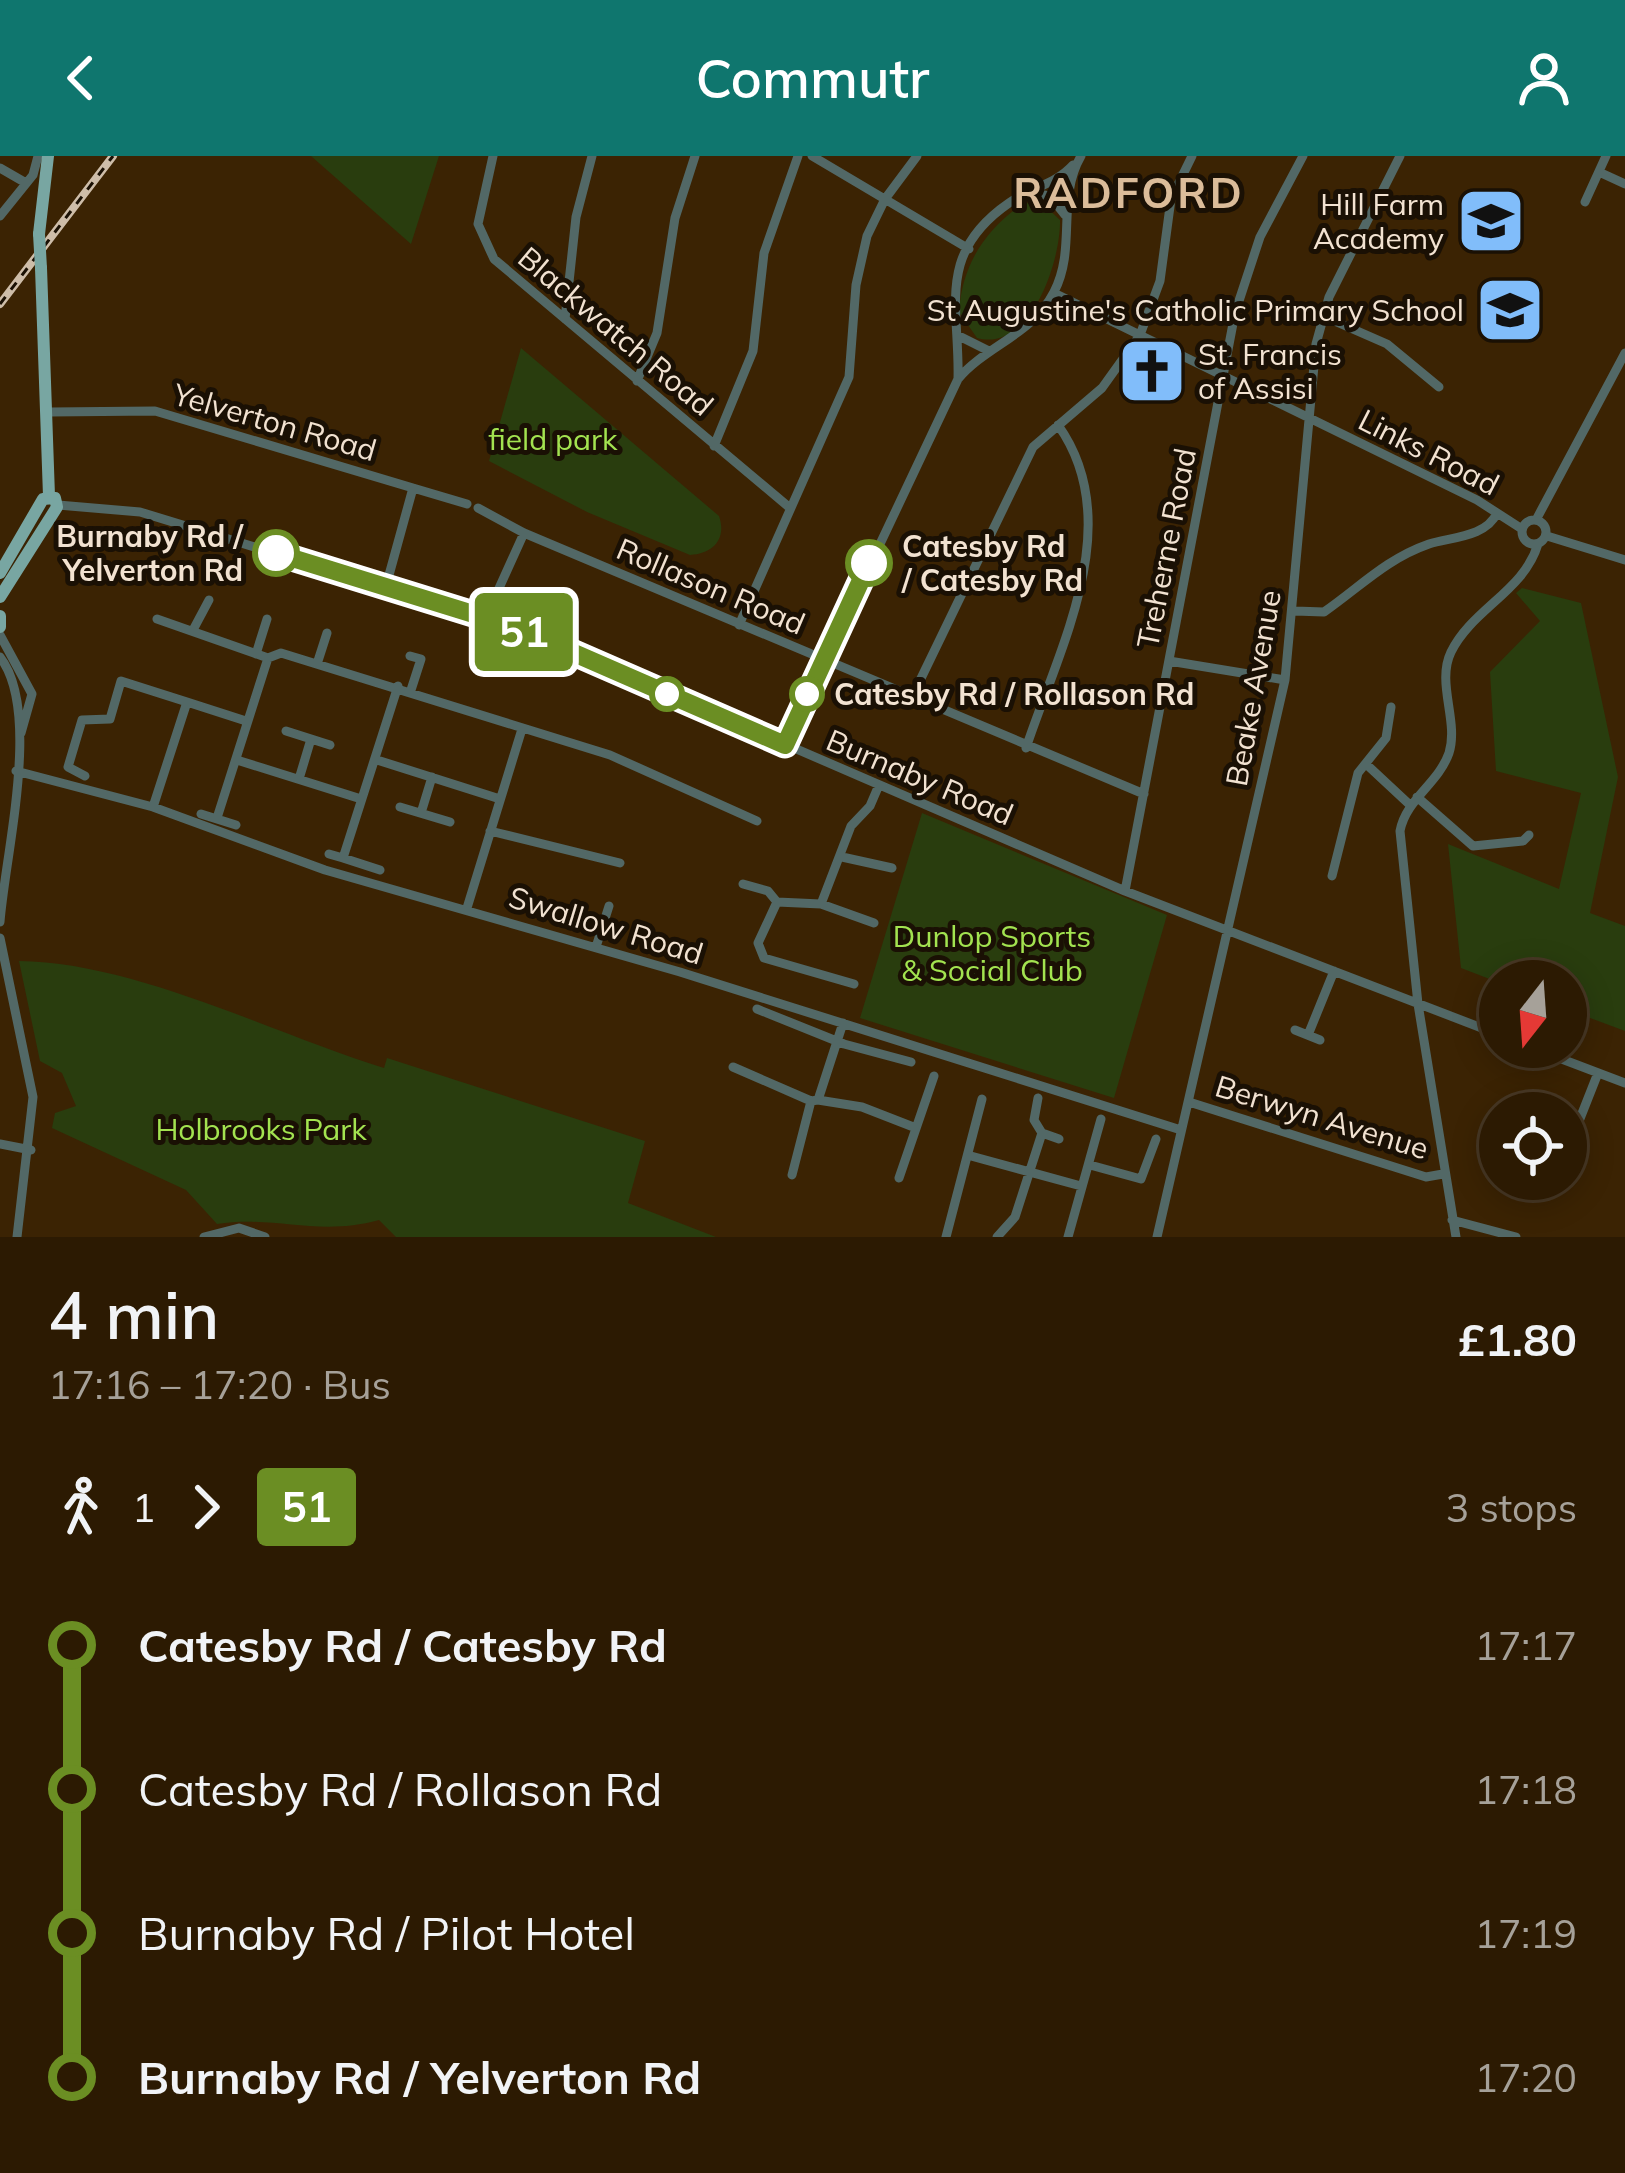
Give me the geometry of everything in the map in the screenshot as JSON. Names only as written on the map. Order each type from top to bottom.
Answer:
[{"type":"main road","points":[[0,597],[50,505],[50,412],[39,233],[48,156]]},
{"type":"main road","points":[[0,573],[5,560],[50,505]]},
{"type":"main road","points":[[0,616],[0,631]]},
{"type":"street","points":[[0,216],[26,183],[38,156]]},
{"type":"street","name":"Blackwatch Road","points":[[493,156],[478,224],[481,240],[494,259],[790,508]]},
{"type":"street","points":[[565,319],[576,217],[592,156]]},
{"type":"street","points":[[637,381],[657,333],[675,218],[695,156]]},
{"type":"street","points":[[714,446],[746,378],[757,334],[764,253],[798,156]]},
{"type":"street","points":[[812,156],[969,249]]},
{"type":"street","points":[[739,625],[849,377],[860,263],[885,199],[917,156]]},
{"type":"street","points":[[911,699],[1024,463],[1058,425],[1102,388],[1140,335],[1160,281],[1171,199],[1192,156]]},
{"type":"street","name":"Treherne Road","points":[[1125,891],[1222,376],[1247,271],[1303,156]]},
{"type":"street","name":"Beake Avenue","points":[[1156,1237],[1286,680],[1295,611],[1309,374],[1323,316],[1400,156]]},
{"type":"street","points":[[1586,202],[1606,156]]},
{"type":"street","points":[[785,745],[958,379],[989,351],[1016,337],[1054,293],[1067,251],[1068,187],[1079,158]]},
{"type":"street","points":[[958,379],[955,283],[969,249],[1002,208],[1040,188],[1079,158]]},
{"type":"street","points":[[0,168],[26,183]]},
{"type":"street","points":[[1599,172],[1625,184]]},
{"type":"street","points":[[1040,188],[1068,187]]},
{"type":"street","points":[[1027,193],[1050,196],[1067,220]]},
{"type":"street","name":"Links Road","points":[[1054,293],[1497,512],[1543,540]]},
{"type":"street","points":[[1323,316],[1387,344],[1439,386]]},
{"type":"street","points":[[955,334],[989,351]]},
{"type":"street","points":[[1456,1237],[1418,1004],[1399,853],[1400,826],[1441,768],[1451,745],[1447,669],[1452,650],[1528,569],[1543,540],[1536,520],[1625,352]]},
{"type":"street","name":"Yelverton Road","points":[[50,412],[155,411],[473,506]]},
{"type":"street","points":[[1027,748],[1083,574],[1090,536],[1088,492],[1058,425]]},
{"type":"street","points":[[386,586],[413,488]]},
{"type":"street","name":"Burnaby Road","points":[[50,505],[140,512],[486,617],[1125,891],[1479,1028]]},
{"type":"street","name":"Rollason Road","points":[[473,506],[524,533],[1144,794]]},
{"type":"street","points":[[1295,611],[1324,612],[1396,558],[1481,530],[1497,512]]},
{"type":"street","points":[[1522,529],[1528,519],[1536,520]]},
{"type":"street","points":[[486,617],[524,533]]},
{"type":"street","points":[[1543,540],[1625,560]]},
{"type":"street","points":[[193,630],[209,600]]},
{"type":"street","points":[[158,619],[268,658]]},
{"type":"street","points":[[256,654],[268,619]]},
{"type":"street","points":[[0,631],[32,694],[20,737]]},
{"type":"street","points":[[317,664],[327,633]]},
{"type":"street","points":[[217,818],[240,761],[246,721],[268,658],[280,652],[610,755],[757,820]]},
{"type":"street","points":[[410,656],[421,659],[411,690]]},
{"type":"street","points":[[0,657],[20,699],[0,922]]},
{"type":"street","points":[[1169,661],[1286,680]]},
{"type":"street","points":[[105,676],[246,721]]},
{"type":"street","points":[[85,776],[68,767],[82,720],[110,719],[121,681]]},
{"type":"street","points":[[344,858],[358,798],[377,760],[398,686]]},
{"type":"street","points":[[153,807],[187,702]]},
{"type":"street","points":[[1332,876],[1366,764],[1387,738],[1391,707]]},
{"type":"street","points":[[466,908],[522,729]]},
{"type":"street","points":[[286,731],[330,745]]},
{"type":"street","points":[[299,779],[311,739]]},
{"type":"street","points":[[377,760],[500,799]]},
{"type":"street","points":[[240,761],[358,798]]},
{"type":"street","points":[[1366,764],[1473,846],[1527,840]]},
{"type":"street","name":"Swallow Road","points":[[16,771],[153,807],[325,870],[596,947],[1181,1130]]},
{"type":"street","points":[[421,813],[432,777]]},
{"type":"street","points":[[821,904],[851,826],[870,806],[879,785]]},
{"type":"street","points":[[400,807],[449,822]]},
{"type":"street","points":[[200,814],[236,824]]},
{"type":"street","points":[[490,831],[620,863]]},
{"type":"street","points":[[1327,841],[1340,843]]},
{"type":"street","points":[[329,854],[380,870]]},
{"type":"street","points":[[842,856],[892,868]]},
{"type":"street","points":[[743,884],[768,891],[777,902]]},
{"type":"street","points":[[854,984],[758,952],[770,908],[777,902],[821,904],[860,924],[874,923]]},
{"type":"street","points":[[596,947],[610,906]]},
{"type":"street","points":[[0,938],[33,1097],[31,1150],[17,1237]]},
{"type":"street","points":[[804,987],[809,971]]},
{"type":"street","points":[[1308,1035],[1334,971]]},
{"type":"street","points":[[757,1010],[837,1042],[911,1062]]},
{"type":"street","points":[[792,1175],[843,1023]]},
{"type":"street","points":[[1295,1030],[1320,1040]]},
{"type":"street","points":[[733,1067],[814,1100],[862,1107],[916,1128]]},
{"type":"street","points":[[1585,1068],[1625,1083]]},
{"type":"street","points":[[1587,1101],[1598,1073]]},
{"type":"street","points":[[899,1178],[934,1076]]},
{"type":"street","points":[[998,1237],[1015,1217],[1042,1133],[1034,1116],[1038,1098]]},
{"type":"street","points":[[946,1237],[971,1156],[982,1099]]},
{"type":"street","name":"Berwyn Avenue","points":[[1189,1102],[1426,1177],[1443,1174]]},
{"type":"street","points":[[1068,1237],[1101,1118]]},
{"type":"street","points":[[1042,1133],[1059,1138]]},
{"type":"street","points":[[1090,1166],[1141,1179],[1156,1139]]},
{"type":"street","points":[[0,1144],[31,1150]]},
{"type":"street","points":[[971,1156],[1081,1186]]},
{"type":"street","points":[[1452,1220],[1516,1237]]},
{"type":"street","points":[[204,1237],[239,1228],[266,1237]]},
{"type":"green space","points":[[311,156],[439,156],[411,244]]},
{"type":"green space","points":[[1024,203],[1043,204],[1060,220],[1048,279],[1039,300],[1013,332],[996,339],[977,338],[959,312],[965,279],[987,237]]},
{"type":"green space","name":"field park","points":[[521,348],[719,516],[721,532],[716,544],[690,555],[587,512],[489,461]]},
{"type":"green space","points":[[1522,588],[1581,603],[1618,777],[1590,913],[1625,926],[1625,1031],[1587,1017],[1587,960],[1479,960],[1479,975],[1461,968],[1448,844],[1559,889],[1581,793],[1496,771],[1490,672],[1540,621],[1516,593]]},
{"type":"green space","name":"Dunlop Sports & Social Club","points":[[922,813],[1167,915],[1114,1098],[860,1018]]},
{"type":"green space","name":"Holbrooks Park","points":[[19,961],[63,964],[155,986],[384,1068],[387,1058],[645,1141],[628,1203],[716,1237],[396,1237],[379,1220],[336,1227],[217,1224],[186,1190],[52,1128],[55,1113],[76,1106],[62,1073],[40,1061]]},
{"type":"railway","points":[[0,304],[113,156]]},
{"type":"bus line","name":"51","points":[[276,553],[512,626],[785,745],[869,563]]},
{"type":"place","name":"Hill Farm Academy","points":[[1491,221]]},
{"type":"place","name":"St Augustine's Catholic Primary School","points":[[1510,310]]},
{"type":"place","name":"St. Francis of Assisi","points":[[1152,371]]},
{"type":"place","name":"Burnaby Rd / Yelverton Rd","points":[[276,553]]},
{"type":"place","name":"Catesby Rd / Catesby Rd","points":[[869,563]]},
{"type":"place","name":"Catesby Rd / Rollason Rd","points":[[807,694]]},
{"type":"district","name":"RADFORD","points":[[1129,192]]}]
